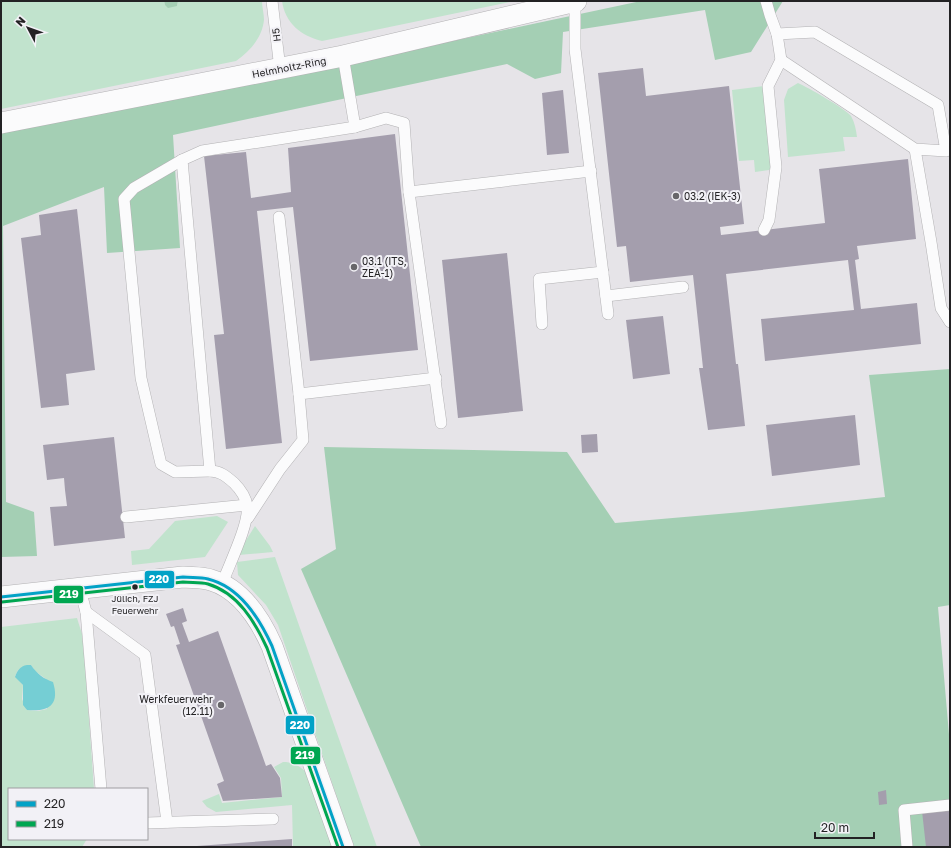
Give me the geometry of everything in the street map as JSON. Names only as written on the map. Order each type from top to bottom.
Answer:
[{"type":"street","name":"Helmholtz-Ring","points":[[1,123],[343,56],[575,1]]},
{"type":"street","points":[[1,598],[183,577],[210,580],[222,584],[242,599],[254,612],[265,629],[343,847]]},
{"type":"lane","name":"H5","points":[[272,1],[280,69]]},
{"type":"lane","points":[[575,1],[575,49],[608,314]]},
{"type":"lane","points":[[764,230],[769,220],[776,167],[768,86],[781,60],[778,34],[766,1]]},
{"type":"lane","points":[[778,34],[815,32],[938,106],[948,151],[916,149],[781,60]]},
{"type":"lane","points":[[343,56],[355,127]]},
{"type":"lane","points":[[248,518],[248,505],[243,495],[237,486],[218,471],[175,472],[161,464],[141,378],[124,199],[134,188],[182,160],[202,151],[355,127],[386,118],[404,123],[409,192],[436,378],[441,423]]},
{"type":"lane","points":[[916,149],[940,308],[950,322]]},
{"type":"lane","points":[[182,160],[210,471]]},
{"type":"lane","points":[[409,192],[591,171]]},
{"type":"lane","points":[[222,584],[248,518],[280,469],[303,440],[279,217]]},
{"type":"lane","points":[[542,324],[539,279],[603,272]]},
{"type":"lane","points":[[606,296],[683,287]]},
{"type":"lane","points":[[299,394],[436,378]]},
{"type":"lane","points":[[126,517],[248,505]]},
{"type":"lane","points":[[80,589],[86,612],[100,788]]},
{"type":"lane","points":[[86,612],[145,655],[167,822]]},
{"type":"lane","points":[[907,847],[904,810],[950,804]]},
{"type":"lane","points":[[148,823],[273,819]]},
{"type":"green space","points":[[1,1],[164,1],[165,5],[177,6],[178,1],[262,1],[264,20],[261,33],[254,44],[236,61],[1,109]]},
{"type":"green space","points":[[164,1],[178,1],[177,6],[168,8]]},
{"type":"green space","points":[[282,1],[515,1],[322,41],[307,36],[290,22]]},
{"type":"green space","points":[[641,1],[783,1],[751,52],[715,60],[705,10],[563,32],[561,73],[535,79],[507,64],[173,135],[180,248],[107,253],[104,187],[3,226],[6,502],[34,512],[37,556],[1,557],[1,132],[359,61]]},
{"type":"green space","points":[[798,83],[817,93],[851,116],[857,137],[843,137],[845,151],[788,157],[784,100],[788,89]]},
{"type":"green space","points":[[764,86],[772,167],[769,170],[755,172],[754,160],[739,161],[732,90]]},
{"type":"green space","points":[[950,369],[950,605],[938,607],[950,746],[950,831],[945,847],[421,847],[301,569],[336,549],[324,447],[567,452],[615,523],[742,512],[885,497],[869,375]]},
{"type":"green space","points":[[217,516],[228,522],[205,557],[132,565],[131,551],[149,549],[175,521]]},
{"type":"green space","points":[[255,526],[273,552],[238,555],[241,548]]},
{"type":"green space","points":[[275,557],[377,847],[354,847],[278,625],[266,605],[238,575],[237,562]]},
{"type":"green space","points":[[77,618],[82,634],[85,664],[94,788],[8,788],[8,840],[86,840],[82,847],[1,847],[1,627]],"holes":[[[31,665],[35,671],[46,679],[47,709],[38,711],[27,710],[22,699],[23,685],[15,676],[18,670]]]},
{"type":"green space","points":[[283,762],[295,764],[305,771],[332,847],[293,847],[292,805],[216,812],[207,807],[202,801],[219,794],[222,803],[282,797],[281,778],[274,767]]},
{"type":"water","points":[[31,665],[41,676],[53,682],[55,690],[54,701],[47,708],[41,710],[27,710],[23,705],[23,685],[15,677],[22,666]]},
{"type":"building","name":"03.2 (IEK-3)","points":[[643,68],[646,96],[729,86],[744,224],[720,227],[721,235],[825,223],[819,169],[908,159],[916,239],[857,246],[859,259],[855,260],[861,309],[917,303],[921,344],[765,361],[761,319],[854,310],[848,260],[726,274],[736,364],[738,364],[745,426],[708,430],[699,368],[703,368],[693,275],[630,282],[626,246],[617,247],[598,73]]},
{"type":"building","points":[[563,90],[569,153],[547,155],[542,93]]},
{"type":"building","name":"03.1 (ITS, ZEA-1)","points":[[395,134],[418,350],[310,361],[293,207],[257,211],[282,443],[226,449],[214,335],[224,334],[204,156],[246,152],[251,198],[291,192],[288,148]]},
{"type":"building","points":[[77,209],[95,370],[66,374],[69,405],[41,408],[21,238],[41,235],[39,215]]},
{"type":"building","points":[[507,253],[523,411],[458,418],[442,260]]},
{"type":"building","points":[[663,316],[670,374],[633,379],[626,320]]},
{"type":"building","points":[[855,415],[860,465],[772,476],[766,425]]},
{"type":"building","points":[[597,434],[598,452],[582,453],[581,435]]},
{"type":"building","points":[[114,437],[125,538],[54,546],[50,507],[67,506],[64,478],[47,480],[43,445]]},
{"type":"building","name":"Werkfeuerwehr (12.11)","points":[[183,608],[187,621],[182,623],[189,642],[218,631],[266,766],[271,764],[280,778],[282,797],[223,801],[217,784],[224,781],[176,645],[180,644],[174,626],[171,627],[166,614]]},
{"type":"building","points":[[886,790],[887,804],[879,805],[878,792]]},
{"type":"building","points":[[950,808],[950,847],[926,847],[922,811]]},
{"type":"building","points":[[292,839],[292,847],[197,847],[197,846]]},
{"type":"transit line","name":"220","points":[[1,597],[183,577],[208,579],[230,589],[247,605],[261,625],[272,646],[343,847]]},
{"type":"transit line","name":"219","points":[[2,602],[183,582],[208,584],[219,588],[228,594],[237,601],[251,619],[267,648],[338,847]]},
{"type":"place","name":"03.2 (IEK-3)","points":[[676,196]]},
{"type":"place","name":"03.1 (ITS, ZEA-1)","points":[[354,267]]},
{"type":"place","name":"Jülich, FZJ Feuerwehr","points":[[135,587]]},
{"type":"place","name":"Werkfeuerwehr (12.11)","points":[[221,705]]}]
